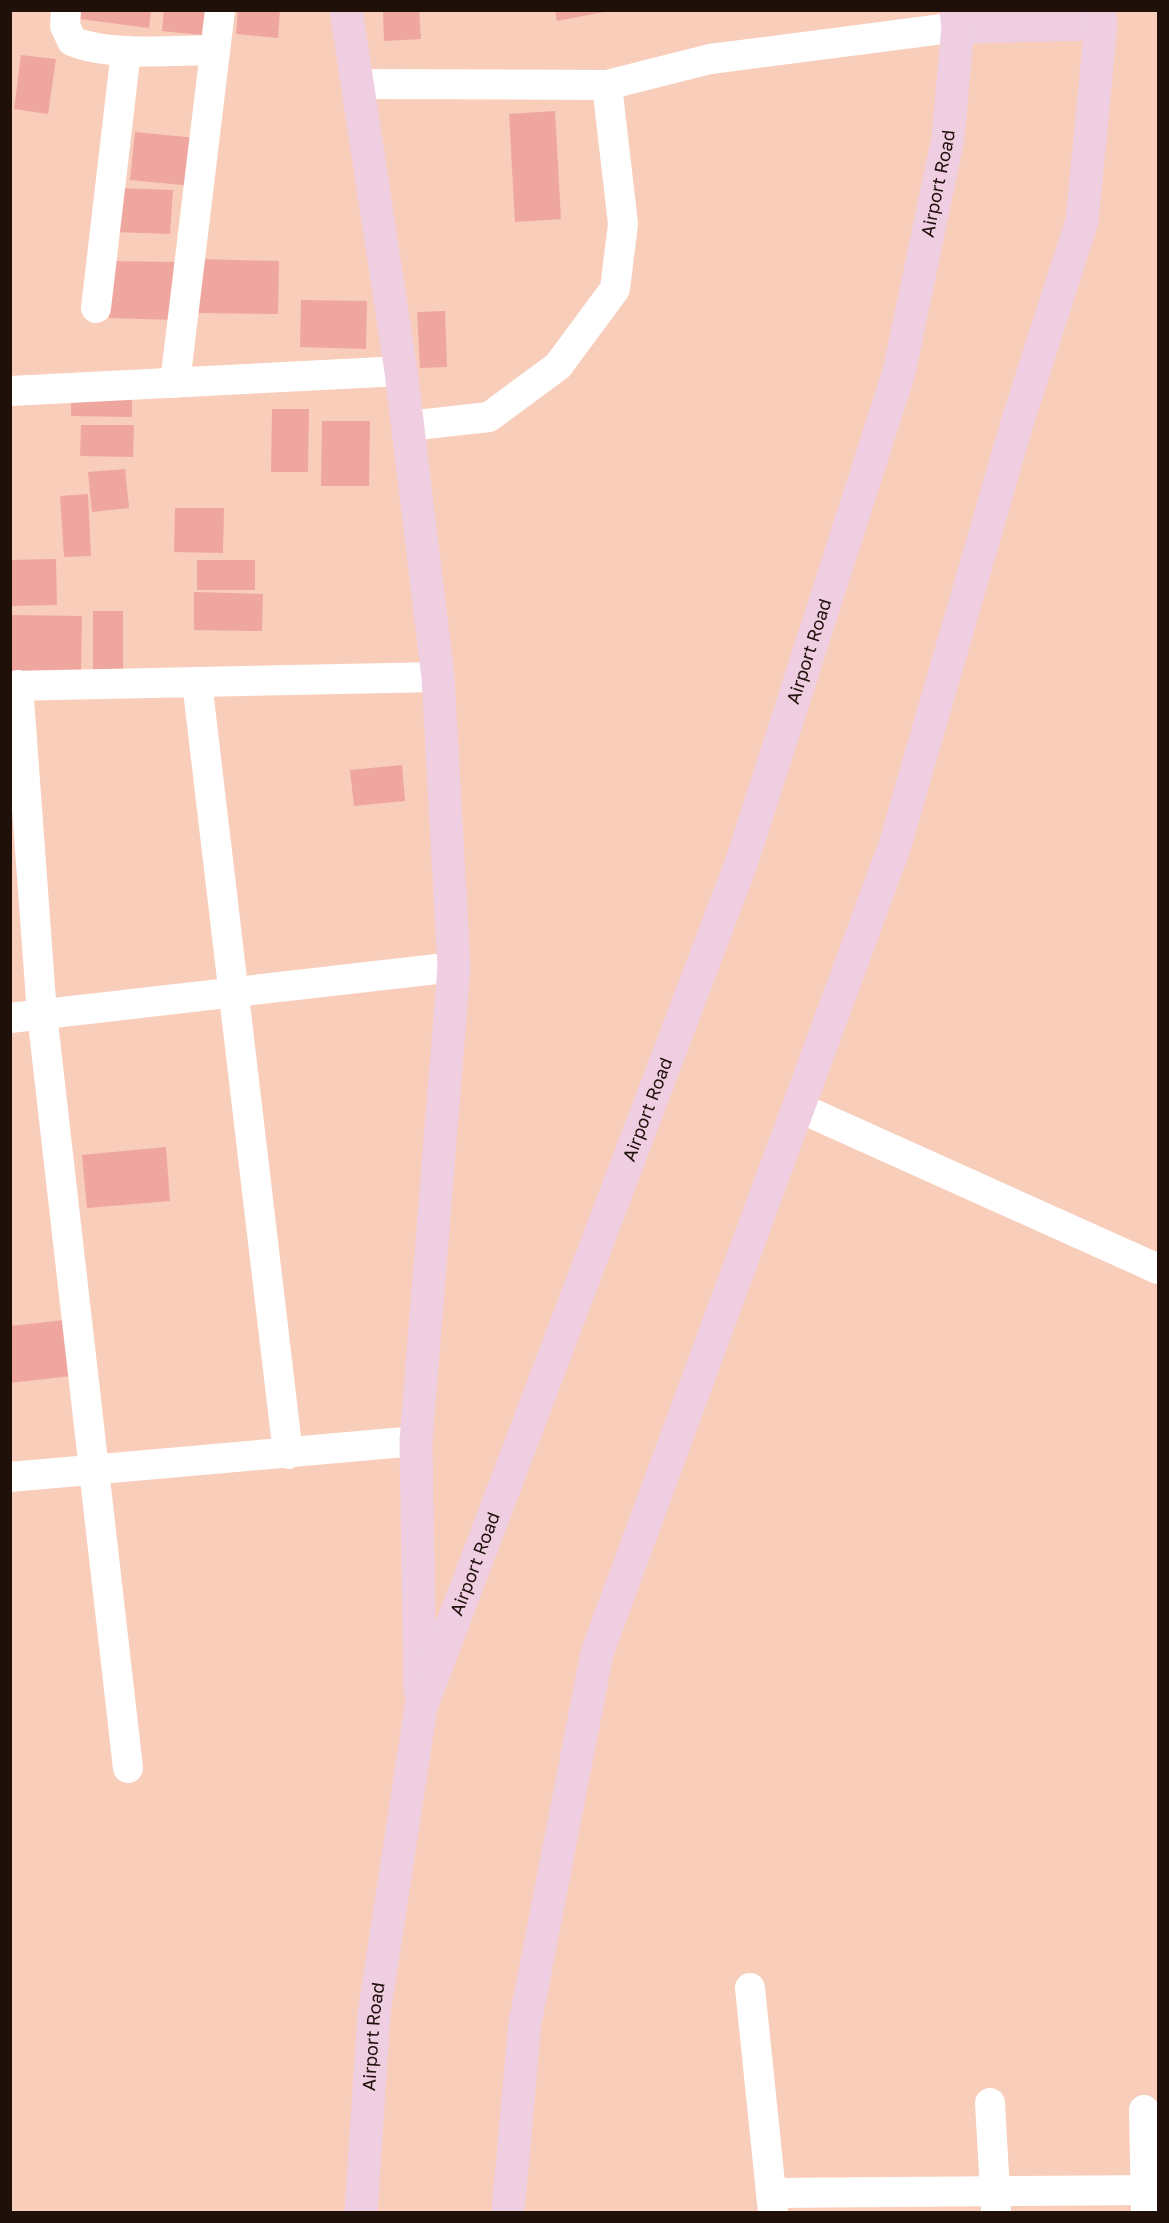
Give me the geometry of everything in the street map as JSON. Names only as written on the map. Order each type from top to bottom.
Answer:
[{"type":"main road","points":[[346,10],[401,371],[438,677],[454,967],[416,1441],[421,1707]]},
{"type":"main road","points":[[508,2212],[525,2023],[597,1653],[895,845],[1018,420],[1082,221],[1100,17],[957,19]]},
{"type":"main road","name":"Airport Road","points":[[362,2212],[374,2014],[421,1707],[742,861],[899,372],[948,138],[957,19]]},
{"type":"street","points":[[66,10],[65,26],[72,41],[83,46],[126,51],[214,50]]},
{"type":"street","points":[[175,383],[220,10]]},
{"type":"street","points":[[356,84],[607,85],[710,59],[957,19]]},
{"type":"street","points":[[96,308],[126,51]]},
{"type":"street","points":[[408,426],[489,417],[558,366],[615,289],[623,224],[607,85]]},
{"type":"street","points":[[10,391],[401,371]]},
{"type":"street","points":[[128,1768],[42,1014],[14,686],[438,677]]},
{"type":"street","points":[[197,682],[288,1454]]},
{"type":"street","points":[[10,1018],[454,967]]},
{"type":"street","points":[[798,1107],[1158,1269]]},
{"type":"street","points":[[10,1478],[416,1441]]},
{"type":"street","points":[[750,1988],[773,2203],[995,2202],[1150,2198],[1144,2110]]},
{"type":"street","points":[[990,2103],[995,2202]]},
{"type":"building","points":[[73,10],[151,10],[149,28],[72,18]]},
{"type":"building","points":[[164,10],[213,10],[210,36],[162,31]]},
{"type":"building","points":[[238,10],[280,10],[278,38],[236,34]]},
{"type":"building","points":[[383,10],[419,10],[421,39],[384,41]]},
{"type":"building","points":[[555,10],[604,10],[604,12],[557,21]]},
{"type":"building","points":[[21,55],[56,59],[48,114],[14,109]]},
{"type":"building","points":[[555,111],[561,219],[515,222],[509,114]]},
{"type":"building","points":[[135,132],[196,138],[192,186],[130,180]]},
{"type":"building","points":[[115,188],[173,190],[170,234],[113,232]]},
{"type":"building","points":[[196,259],[279,261],[278,314],[195,313]]},
{"type":"building","points":[[111,261],[176,262],[175,320],[109,318]]},
{"type":"building","points":[[301,300],[367,301],[366,349],[300,347]]},
{"type":"building","points":[[445,311],[447,367],[420,368],[417,312]]},
{"type":"building","points":[[71,396],[132,397],[132,417],[71,416]]},
{"type":"building","points":[[272,409],[309,409],[308,472],[271,472]]},
{"type":"building","points":[[322,421],[370,421],[369,486],[321,486]]},
{"type":"building","points":[[81,425],[134,425],[133,457],[80,456]]},
{"type":"building","points":[[125,469],[129,508],[92,512],[88,472]]},
{"type":"building","points":[[88,494],[91,556],[64,557],[60,496]]},
{"type":"building","points":[[175,508],[224,508],[223,553],[174,552]]},
{"type":"building","points":[[56,559],[57,605],[10,606],[10,560]]},
{"type":"building","points":[[197,560],[255,560],[255,590],[197,590]]},
{"type":"building","points":[[194,592],[263,594],[262,631],[194,630]]},
{"type":"building","points":[[93,611],[123,611],[123,674],[93,674]]},
{"type":"building","points":[[10,615],[82,616],[81,677],[10,676]]},
{"type":"building","points":[[402,765],[405,801],[354,806],[350,770]]},
{"type":"building","points":[[166,1147],[170,1201],[87,1208],[82,1155]]},
{"type":"building","points":[[65,1320],[71,1376],[10,1383],[10,1326]]}]
